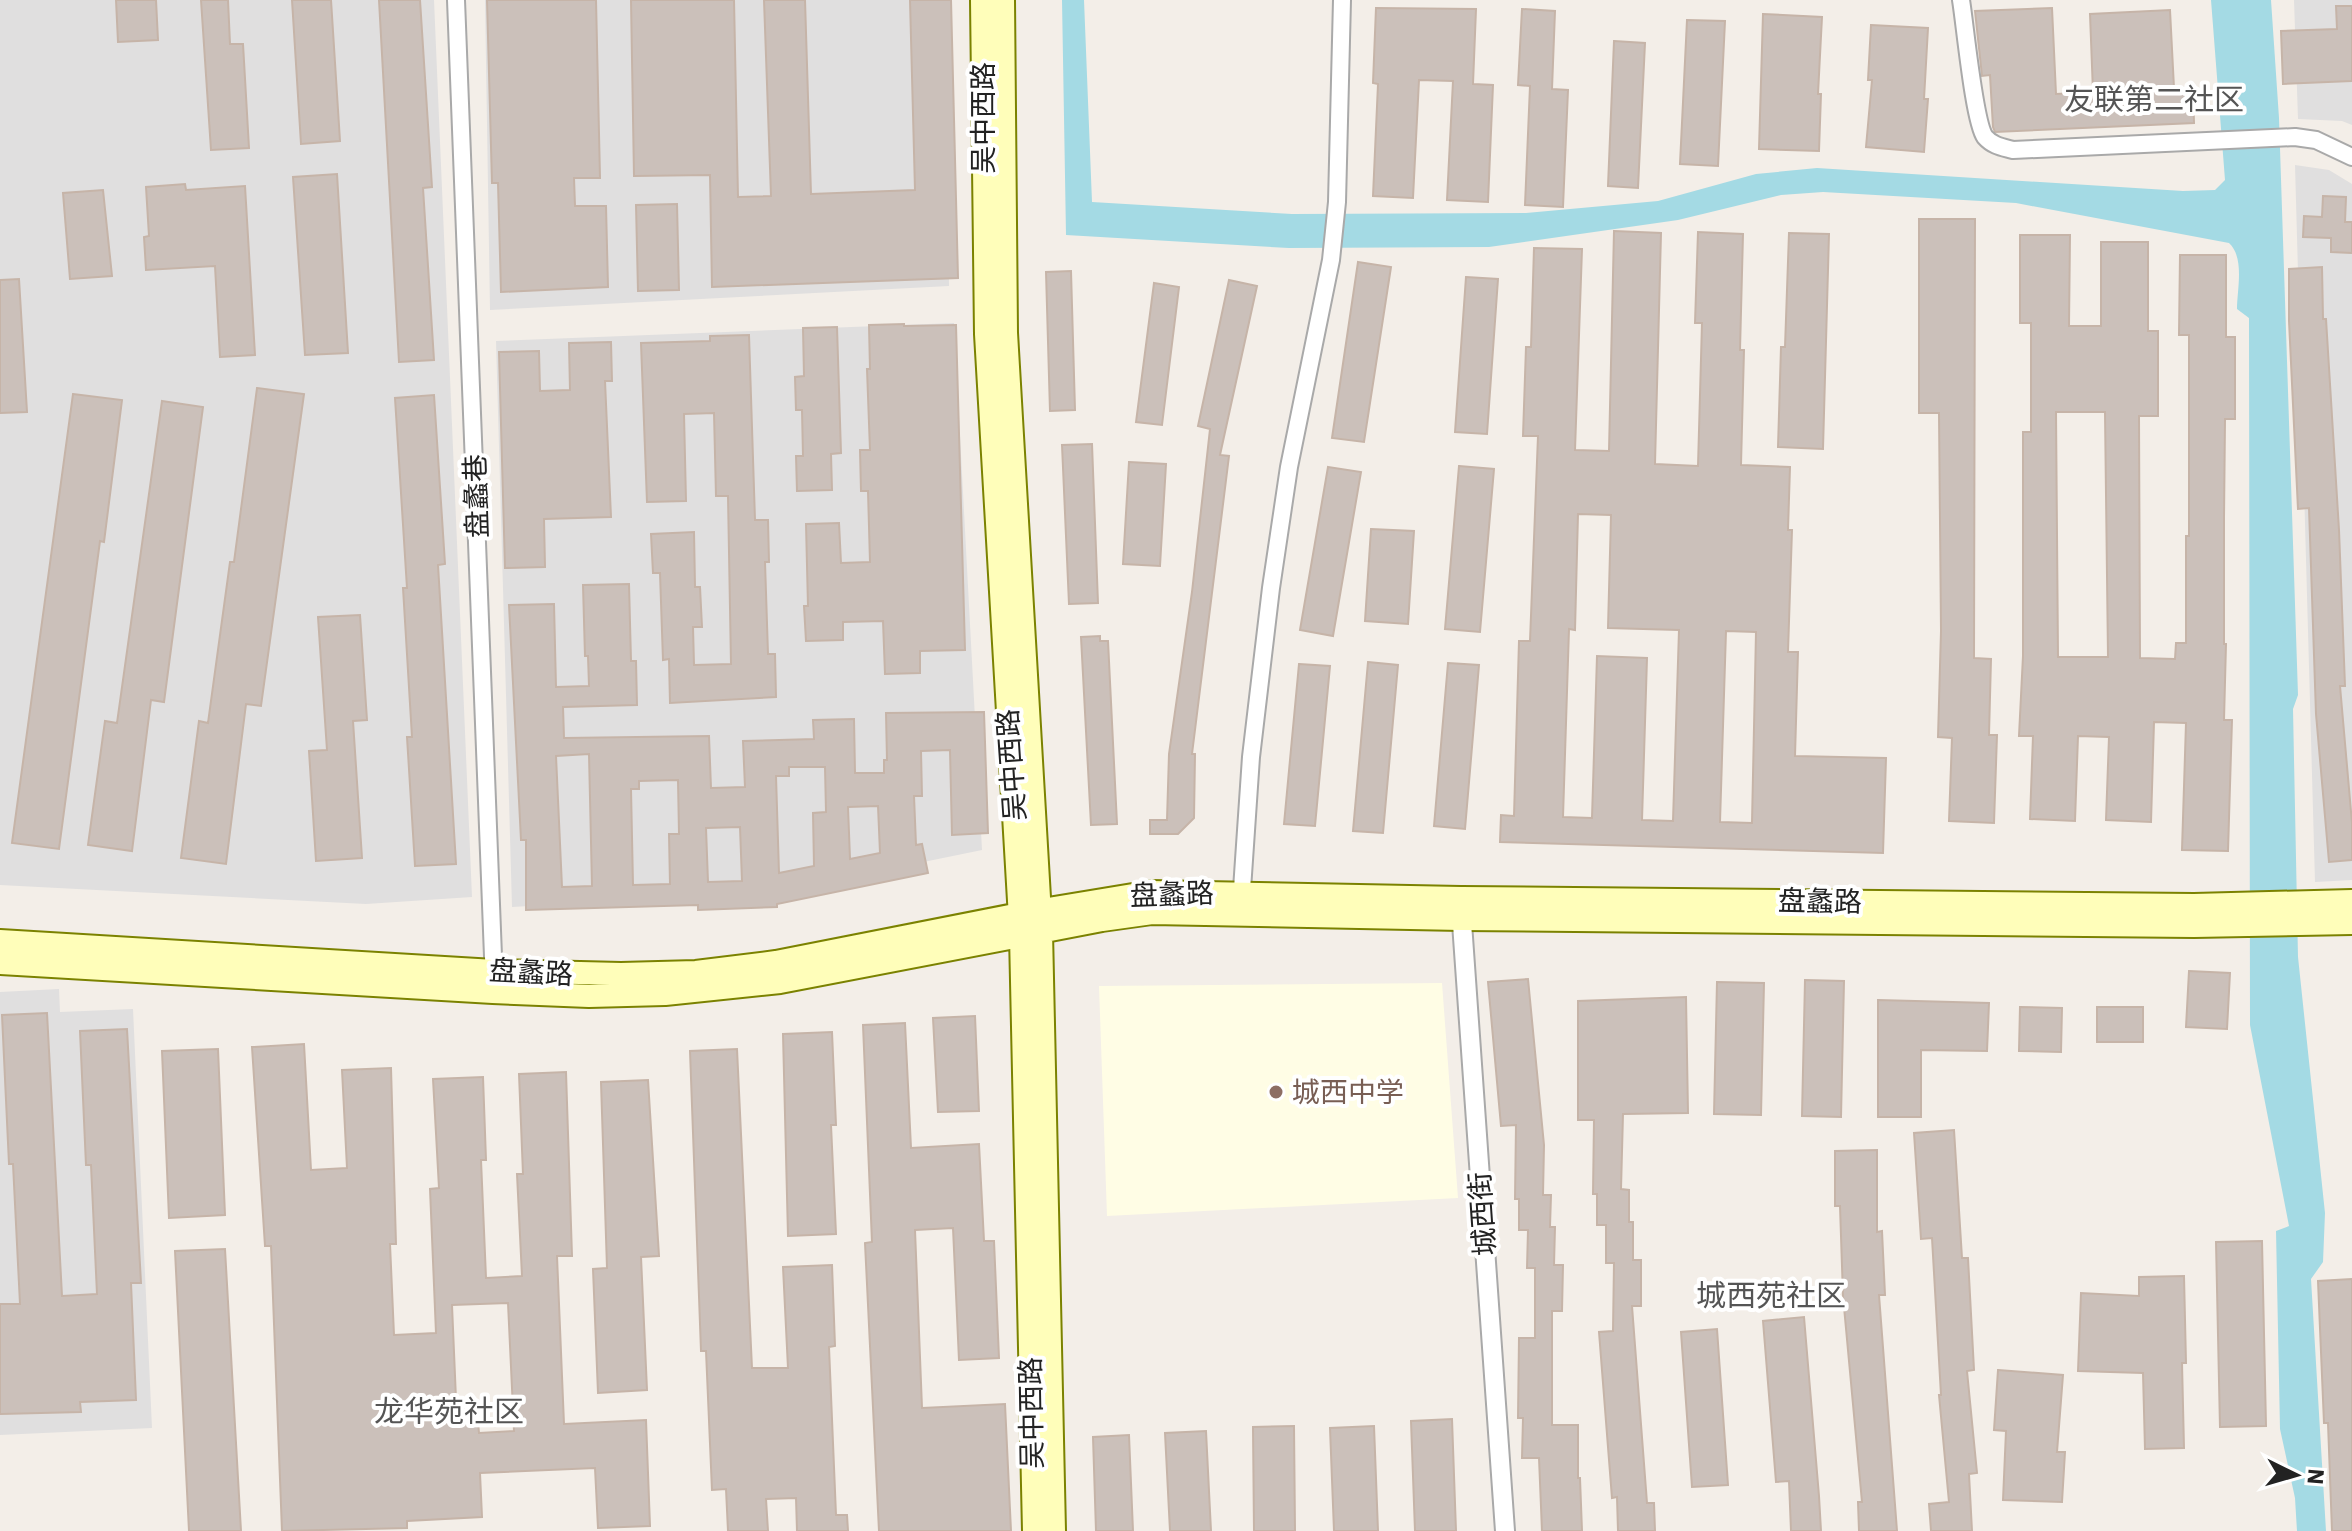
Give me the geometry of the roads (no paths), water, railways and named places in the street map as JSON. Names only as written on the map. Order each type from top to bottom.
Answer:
[{"type":"main road","name":"吴中西路","points":[[982,0],[986,334],[1030,923],[1034,1531]]},
{"type":"main road","name":"吴中西路","points":[[1003,0],[1006,348],[1054,1531]]},
{"type":"main road","name":"盘蠡路","points":[[2322,914],[2352,901]]},
{"type":"main road","name":"盘蠡路","points":[[0,941],[494,981],[589,996],[697,993],[780,982],[1030,923],[1241,903],[1461,908],[2322,914],[2352,923]]},
{"type":"main road","name":"盘蠡路","points":[[0,963],[494,981]]},
{"type":"street","name":"盘蠡巷","points":[[456,0],[494,981]]},
{"type":"street","points":[[1241,903],[1251,757],[1271,588],[1289,467],[1331,260],[1337,202],[1342,0]]},
{"type":"street","points":[[1961,0],[1977,114],[1983,134],[1994,145],[2013,150],[2295,137],[2316,140],[2352,157]]},
{"type":"street","name":"城西街","points":[[1461,908],[1505,1531]]},
{"type":"water","points":[[1062,0],[1084,0],[1092,202],[1292,214],[1526,213],[1658,201],[1756,174],[1817,168],[2183,191],[2215,190],[2225,180],[2211,0],[2271,0],[2279,118],[2298,695],[2293,709],[2298,957],[2325,1213],[2323,1262],[2311,1279],[2326,1531],[2297,1531],[2295,1498],[2280,1429],[2276,1231],[2289,1226],[2250,1025],[2249,318],[2237,309],[2239,265],[2234,249],[2229,243],[2016,203],[1823,192],[1781,195],[1678,220],[1489,247],[1289,248],[1066,235]]},
{"type":"place","name":"城西中学","points":[[1276,1092]]},
{"type":"district","name":"友联第二社区","points":[[2154,100]]},
{"type":"district","name":"城西苑社区","points":[[1771,1296]]},
{"type":"district","name":"龙华苑社区","points":[[449,1412]]}]
